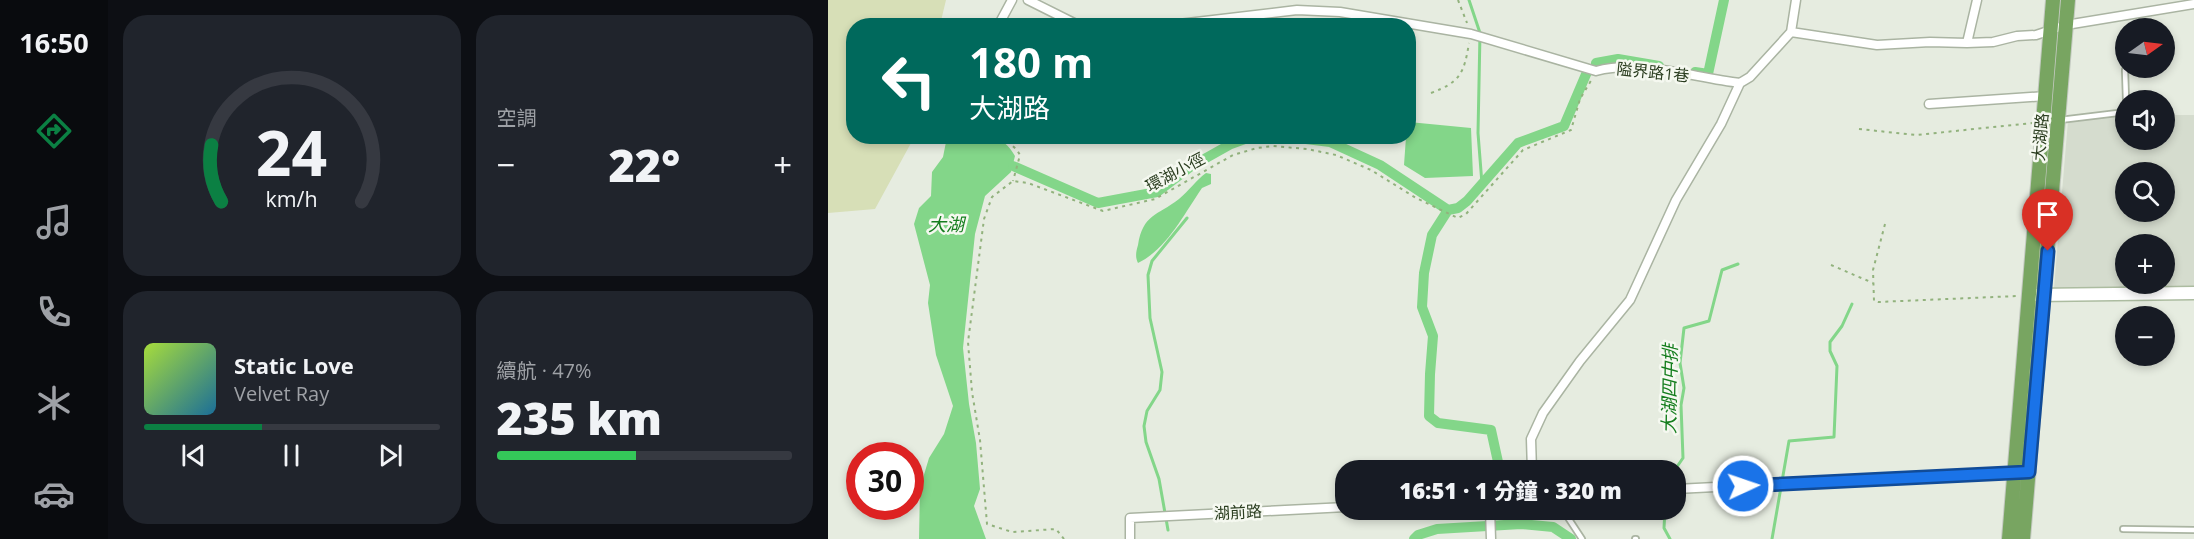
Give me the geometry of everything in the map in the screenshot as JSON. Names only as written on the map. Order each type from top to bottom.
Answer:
[{"type":"main road","points":[[2053,0],[2058,28]]},
{"type":"main road","points":[[2058,28],[2068,0]]},
{"type":"main road","name":"大湖路","points":[[2023,539],[2022,472],[2030,295],[2051,121],[2046,96],[2058,28]]},
{"type":"main road","name":"大湖路","points":[[2009,539],[2022,472],[2044,295],[2051,121],[2058,28]]},
{"type":"street","points":[[1002,18],[1012,0]]},
{"type":"street","points":[[1029,0],[1064,18]]},
{"type":"street","points":[[1532,460],[1531,439],[1543,413],[1580,361],[1630,300],[1676,200],[1721,124],[1740,83],[1750,77],[1791,32],[1796,0]]},
{"type":"street","points":[[1966,43],[1977,0]]},
{"type":"street","points":[[1791,32],[1877,45],[1993,42],[2194,4]]},
{"type":"street","name":"隘界路1巷","points":[[1230,18],[1297,10],[1340,12],[1376,18]]},
{"type":"street","name":"隘界路1巷","points":[[1416,25],[1471,34],[1596,71],[1612,67],[1658,69],[1740,83]]},
{"type":"street","points":[[1929,104],[2046,96]]},
{"type":"street","points":[[2030,295],[2194,293]]},
{"type":"street","points":[[1686,489],[2022,472]]},
{"type":"street","name":"湖前路","points":[[1130,539],[1130,518],[1335,508]]},
{"type":"street","points":[[1490,520],[1491,539]]},
{"type":"lane","points":[[2051,121],[2115,113]]},
{"type":"lane","points":[[1570,520],[1582,539]]},
{"type":"lane","points":[[2123,529],[2194,530]]},
{"type":"path","points":[[1431,93],[1451,86],[1466,65],[1471,34],[1458,0]]},
{"type":"path","name":"環湖小徑","points":[[1013,181],[1028,183],[1102,211],[1155,199],[1233,154],[1273,146],[1308,149],[1336,155],[1371,170],[1416,198],[1458,218],[1466,214],[1523,150],[1570,130],[1580,99],[1596,71]]},
{"type":"path","points":[[1859,129],[1916,135],[2051,121]]},
{"type":"path","points":[[1011,144],[1020,155],[1013,181],[992,197],[984,219],[968,342],[987,524],[1012,532],[1056,529],[1064,539]]},
{"type":"path","points":[[1885,224],[1873,270],[1874,301],[2030,295]]},
{"type":"path","points":[[1831,265],[1872,283]]},
{"type":"shaded area","points":[[828,0],[946,0],[942,18],[846,18],[846,144],[910,144],[875,209],[828,213]]},
{"type":"shaded area","points":[[2175,115],[2194,115],[2194,287],[2175,287],[2175,234],[2115,234],[2115,288],[2054,288],[2068,121],[2115,117],[2115,150],[2175,150]]},
{"type":"water","points":[[1416,123],[1471,128],[1473,176],[1425,178],[1404,165],[1406,144],[1416,144]]},
{"type":"water","name":"大湖","points":[[946,144],[1006,144],[1015,156],[1011,172],[985,196],[975,234],[963,348],[980,489],[974,506],[986,539],[919,539],[919,520],[924,520],[924,475],[929,458],[944,434],[953,406],[936,355],[928,303],[930,285],[914,224],[919,208],[931,196],[932,172],[943,157]]},
{"type":"water","points":[[1206,173],[1211,174],[1211,184],[1202,188],[1158,249],[1138,263],[1136,257],[1140,235],[1147,221],[1179,199]]},
{"type":"waterway","points":[[1469,0],[1480,33],[1478,133],[1482,184]]},
{"type":"waterway","points":[[1695,72],[1708,74],[1724,0]]},
{"type":"waterway","points":[[1596,63],[1618,59],[1659,66]]},
{"type":"waterway","points":[[1448,210],[1458,208],[1467,201],[1518,143],[1564,126],[1587,72]]},
{"type":"waterway","points":[[1013,166],[1098,203],[1157,192],[1190,167],[1231,144]]},
{"type":"waterway","points":[[1334,144],[1380,165],[1448,210]]},
{"type":"waterway","points":[[1448,210],[1432,235],[1424,273],[1422,307],[1433,336],[1429,416],[1438,423],[1491,430],[1498,460]]},
{"type":"waterway","points":[[1168,530],[1159,479],[1146,442],[1144,426],[1147,411],[1160,390],[1162,372],[1150,318],[1148,275],[1152,261],[1187,218]]},
{"type":"waterway","name":"大湖四中排","points":[[1682,460],[1681,405],[1684,388],[1680,363],[1684,328],[1709,321],[1722,270],[1738,264]]},
{"type":"waterway","points":[[1772,539],[1789,441],[1834,437],[1837,366],[1830,351],[1830,342],[1842,326],[1852,304]]},
{"type":"waterway","points":[[1519,520],[1521,524]]},
{"type":"waterway","name":"大湖四中排","points":[[1664,520],[1664,528],[1670,539]]},
{"type":"waterway","points":[[1414,539],[1418,535],[1437,529],[1521,524],[1553,527],[1571,539]]},
{"type":"route","points":[[1743,486],[2029,472],[2048,251]]}]
